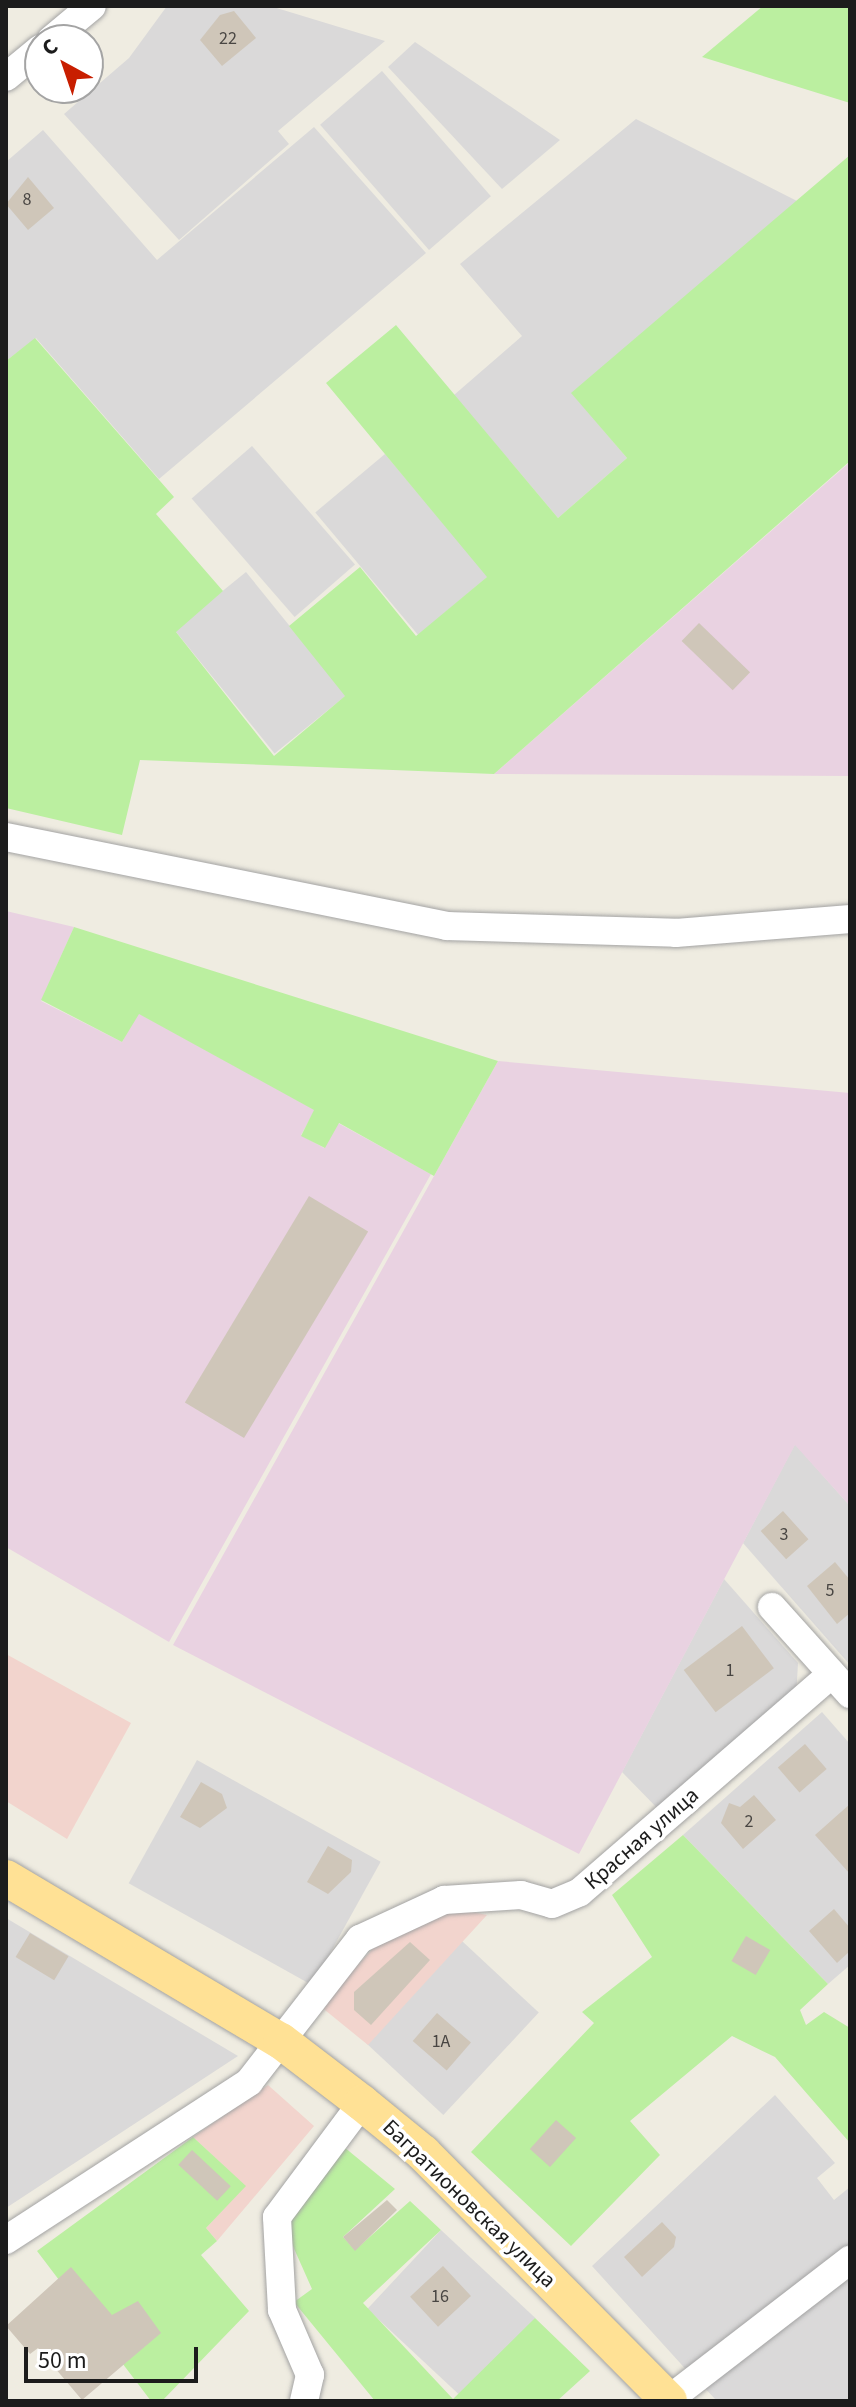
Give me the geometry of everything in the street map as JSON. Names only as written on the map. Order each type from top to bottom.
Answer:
[{"type":"main road","name":"Багратионовская улица","points":[[6,1878],[281,2041],[362,2103],[423,2153],[669,2401]]},
{"type":"street","points":[[70,24],[92,6]]},
{"type":"street","points":[[6,77],[24,62]]},
{"type":"street","points":[[6,837],[446,926],[676,933],[850,919]]},
{"type":"street","name":"Красная улица","points":[[6,2240],[249,2082],[333,1965],[388,1922],[444,1900],[521,1895],[552,1904],[580,1892],[841,1684],[772,1607]]},
{"type":"street","points":[[304,2401],[310,2375],[282,2310],[277,2217],[362,2103]]},
{"type":"street","points":[[669,2401],[850,2260]]},
{"type":"shaded area","points":[[167,6],[270,6],[385,41],[278,131],[289,144],[179,240],[64,114],[76,104],[104,104],[104,80],[129,58]]},
{"type":"shaded area","points":[[415,42],[560,140],[502,189],[388,67]]},
{"type":"shaded area","points":[[382,71],[491,196],[429,250],[320,125]]},
{"type":"shaded area","points":[[636,119],[797,201],[572,393],[627,458],[558,518],[454,395],[522,336],[460,264]]},
{"type":"shaded area","points":[[314,127],[426,253],[159,479],[36,338],[6,361],[6,162],[43,130],[157,260]]},
{"type":"shaded area","points":[[252,446],[355,564],[295,617],[192,498]]},
{"type":"shaded area","points":[[385,454],[488,577],[418,635],[315,512]]},
{"type":"shaded area","points":[[850,462],[850,776],[494,774]]},
{"type":"shaded area","points":[[246,572],[346,696],[275,753],[175,630]]},
{"type":"shaded area","points":[[6,911],[74,927],[41,1001],[122,1042],[138,1013],[315,1110],[301,1135],[324,1148],[338,1123],[431,1174],[169,1642],[6,1547]]},
{"type":"shaded area","points":[[498,1061],[850,1093],[850,1506],[795,1445],[579,1854],[173,1645]]},
{"type":"shaded area","points":[[795,1444],[850,1506],[850,1665],[743,1543]]},
{"type":"shaded area","points":[[724,1579],[798,1663],[796,1698],[663,1814],[622,1772]]},
{"type":"shaded area","points":[[6,1654],[131,1723],[67,1839],[6,1801]]},
{"type":"shaded area","points":[[822,1712],[850,1744],[850,1965],[828,1984],[683,1835]]},
{"type":"shaded area","points":[[197,1760],[381,1862],[312,1985],[129,1883]]},
{"type":"shaded area","points":[[452,1908],[487,1915],[368,2045],[320,2006],[381,1940]]},
{"type":"shaded area","points":[[6,1918],[238,2056],[6,2208]]},
{"type":"shaded area","points":[[462,1941],[539,2013],[443,2115],[367,2043]]},
{"type":"shaded area","points":[[268,2085],[314,2126],[217,2241],[206,2228],[245,2186],[193,2137]]},
{"type":"shaded area","points":[[775,2095],[835,2163],[817,2178],[834,2200],[850,2187],[849,2253],[691,2375],[592,2266]]},
{"type":"shaded area","points":[[441,2230],[535,2318],[462,2397],[367,2309]]},
{"type":"shaded area","points":[[850,2269],[850,2401],[717,2401],[697,2380]]},
{"type":"green space","points":[[763,6],[850,6],[850,103],[702,57]]},
{"type":"green space","points":[[850,155],[850,461],[494,774],[140,760],[122,835],[6,808],[6,361],[35,338],[174,497],[156,514],[223,591],[176,632],[274,756],[345,696],[289,626],[360,567],[416,636],[487,577],[326,383],[396,325],[558,518],[627,458],[571,393]]},
{"type":"green space","points":[[74,927],[498,1061],[434,1176],[339,1123],[325,1148],[301,1136],[314,1110],[139,1014],[122,1042],[41,1000]]},
{"type":"green space","points":[[683,1835],[828,1984],[800,2010],[806,2025],[824,2012],[850,2028],[850,2143],[775,2057],[732,2036],[630,2121],[660,2155],[571,2246],[471,2152],[594,2023],[582,2012],[652,1957],[612,1895]]},
{"type":"green space","points":[[193,2137],[246,2186],[206,2228],[217,2241],[201,2255],[249,2311],[162,2401],[151,2401],[37,2251]]},
{"type":"green space","points":[[344,2147],[395,2189],[343,2237],[355,2250],[410,2201],[441,2230],[363,2303],[453,2399],[535,2318],[590,2371],[557,2401],[375,2401],[294,2302],[312,2289],[280,2217]]},
{"type":"building","points":[[234,11],[256,38],[222,66],[200,40],[220,15]]},
{"type":"building","points":[[28,177],[54,208],[28,230],[6,204]]},
{"type":"building","points":[[699,623],[750,672],[733,690],[682,641]]},
{"type":"building","points":[[309,1196],[368,1232],[244,1438],[185,1403]]},
{"type":"building","points":[[783,1511],[808,1539],[786,1559],[761,1531]]},
{"type":"building","points":[[835,1562],[850,1580],[850,1613],[837,1624],[807,1586]]},
{"type":"building","points":[[742,1626],[774,1668],[716,1712],[684,1670]]},
{"type":"building","points":[[805,1744],[827,1769],[799,1793],[778,1768]]},
{"type":"building","points":[[201,1782],[222,1794],[227,1808],[200,1828],[180,1817]]},
{"type":"building","points":[[754,1795],[776,1820],[743,1849],[721,1823],[729,1803],[740,1807]]},
{"type":"building","points":[[850,1804],[850,1874],[815,1835]]},
{"type":"building","points":[[328,1846],[352,1860],[351,1872],[328,1894],[307,1882]]},
{"type":"building","points":[[834,1909],[850,1928],[850,1951],[837,1963],[809,1931]]},
{"type":"building","points":[[30,1933],[69,1956],[54,1980],[16,1957]]},
{"type":"building","points":[[746,1936],[770,1950],[756,1975],[732,1961]]},
{"type":"building","points":[[410,1942],[430,1960],[371,2025],[354,2010],[354,1992]]},
{"type":"building","points":[[437,2013],[471,2043],[447,2070],[413,2041]]},
{"type":"building","points":[[556,2120],[576,2138],[550,2167],[530,2149]]},
{"type":"building","points":[[192,2150],[231,2186],[217,2201],[178,2165]]},
{"type":"building","points":[[387,2200],[397,2210],[355,2251],[343,2237]]},
{"type":"building","points":[[662,2222],[676,2237],[674,2247],[642,2277],[624,2257]]},
{"type":"building","points":[[443,2266],[471,2296],[438,2327],[410,2297]]},
{"type":"building","points":[[71,2267],[112,2315],[138,2301],[161,2333],[82,2400],[38,2348],[30,2354],[6,2326]]}]
